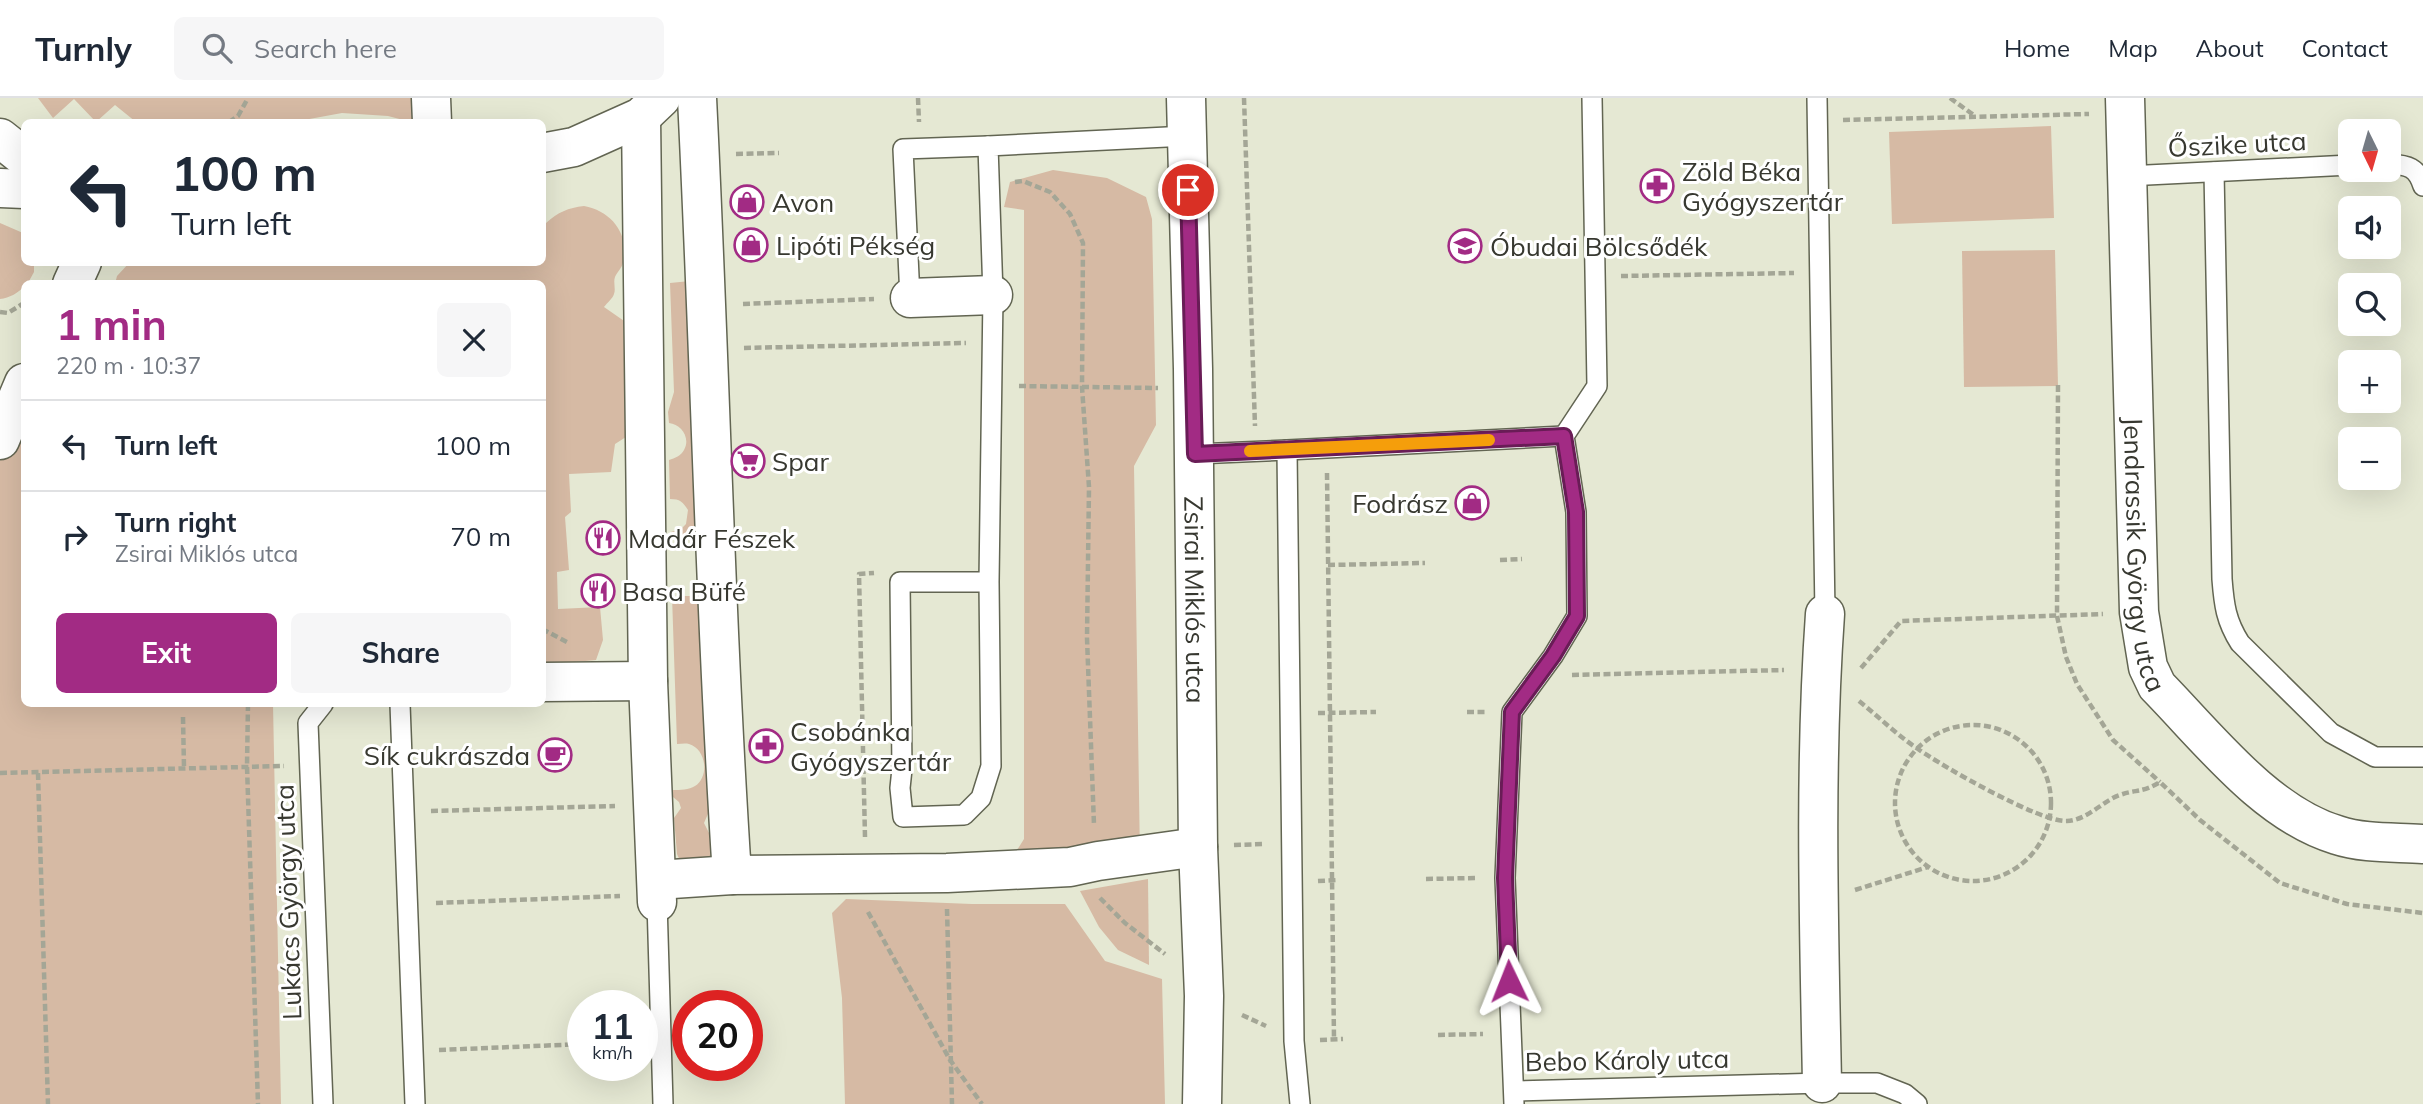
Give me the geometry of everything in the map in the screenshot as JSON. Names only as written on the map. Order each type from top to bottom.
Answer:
[{"type":"street","points":[[431,98],[432,119]]},
{"type":"street","points":[[697,98],[707,306],[715,590],[732,875]]},
{"type":"street","name":"Zsirai Miklós utca","points":[[1186,98],[1194,389],[1198,846],[1204,996],[1202,1104]]},
{"type":"street","name":"Jendrassik György utca","points":[[2125,105],[2139,612],[2148,667],[2157,686],[2249,781],[2300,819],[2339,836],[2423,844]]},
{"type":"street","points":[[546,152],[574,147],[651,108],[648,893],[732,875],[947,873],[1084,864],[1198,846]]},
{"type":"street","points":[[0,138],[21,155]]},
{"type":"street","points":[[0,188],[21,189]]},
{"type":"street","points":[[910,298],[993,295]]},
{"type":"street","points":[[0,440],[21,390]]},
{"type":"street","points":[[1822,1083],[1819,920],[1821,669],[1825,614]]},
{"type":"street","points":[[546,682],[648,681]]},
{"type":"lane","points":[[1195,454],[1564,436],[1597,386],[1592,98]]},
{"type":"lane","points":[[1817,98],[1825,614]]},
{"type":"lane","points":[[910,298],[903,149],[1187,136]]},
{"type":"lane","points":[[988,146],[993,295],[989,582],[991,766],[981,798],[964,815],[904,817],[900,788],[900,582],[989,582]]},
{"type":"lane","points":[[2401,164],[2421,172]]},
{"type":"lane","name":"Őszike utca","points":[[2127,176],[2338,166]]},
{"type":"lane","points":[[2214,172],[2222,579],[2230,628],[2240,643],[2331,733],[2375,757],[2423,757]]},
{"type":"lane","name":"Bebo Károly utca","points":[[1564,436],[1576,512],[1577,616],[1553,656],[1512,712],[1505,878],[1514,1098],[1822,1083],[1877,1083],[1905,1094],[1917,1104]]},
{"type":"lane","points":[[1287,450],[1294,1041],[1300,1104]]},
{"type":"lane","name":"Lukács György utca","points":[[321,707],[308,723],[323,1104]]},
{"type":"lane","points":[[400,707],[415,1104]]},
{"type":"lane","points":[[648,893],[663,1104]]},
{"type":"path","points":[[234,119],[248,98]]},
{"type":"path","points":[[1244,98],[1256,451]]},
{"type":"path","points":[[1950,98],[1976,116]]},
{"type":"path","points":[[1817,120],[1976,116],[2125,105]]},
{"type":"path","points":[[990,183],[1023,181],[1050,192],[1070,214],[1083,243],[1082,387],[1089,487],[1087,638],[1093,808],[1084,864],[1125,923],[1168,956],[1204,996]]},
{"type":"path","points":[[1595,276],[1819,273]]},
{"type":"path","points":[[707,306],[910,298]]},
{"type":"path","points":[[0,312],[8,313],[21,305]]},
{"type":"path","points":[[708,349],[992,342]]},
{"type":"path","points":[[991,384],[1194,389]]},
{"type":"path","points":[[2058,385],[2057,616],[2066,657],[2077,684],[2113,740],[2200,820],[2280,883],[2347,904],[2423,913]]},
{"type":"path","points":[[1327,449],[1335,1040]]},
{"type":"path","points":[[1500,560],[1522,559]]},
{"type":"path","points":[[1328,565],[1425,562]]},
{"type":"path","points":[[1821,669],[1918,749],[2014,804],[2049,818],[2068,821],[2090,813],[2119,795],[2146,791],[2160,782]]},
{"type":"path","points":[[248,707],[247,766],[258,1104]]},
{"type":"path","points":[[1290,713],[1376,712]]},
{"type":"path","points":[[183,717],[184,768]]},
{"type":"path","points":[[1979,726],[2005,732],[2028,747],[2044,769],[2051,796],[2043,840],[2026,861],[2003,876],[1979,881],[1952,879],[1928,867],[1908,848],[1901,835],[1895,808],[1898,781],[1910,757],[1918,749],[1927,740],[1952,728],[1979,726]]},
{"type":"path","points":[[0,774],[247,766],[309,767]]},
{"type":"path","points":[[38,773],[48,1104]]},
{"type":"path","points":[[440,811],[621,806]]},
{"type":"path","points":[[1198,846],[1291,843]]},
{"type":"path","points":[[1819,920],[1844,894],[1928,867]]},
{"type":"path","points":[[847,873],[950,1060],[982,1104]]},
{"type":"path","points":[[947,873],[952,1104]]},
{"type":"path","points":[[1426,879],[1505,878]]},
{"type":"path","points":[[409,904],[648,893]]},
{"type":"path","points":[[1438,1035],[1511,1032]]},
{"type":"path","points":[[414,1051],[567,1045]]},
{"type":"shaded area","points":[[38,98],[420,98],[421,119],[342,113],[309,119],[132,119],[115,105],[99,119],[93,119],[74,99],[53,118]]},
{"type":"shaded area","points":[[2051,126],[2054,218],[1892,224],[1889,132]]},
{"type":"shaded area","points":[[1053,170],[1107,178],[1146,197],[1152,219],[1156,425],[1134,466],[1140,859],[1014,855],[1024,839],[1024,210],[1004,207],[1010,182]]},
{"type":"shaded area","points":[[584,206],[603,213],[617,226],[624,243],[623,263],[615,277],[614,294],[604,307],[627,323],[630,427],[626,437],[615,444],[611,472],[569,474],[571,512],[565,517],[569,570],[557,572],[558,609],[600,607],[603,640],[596,660],[546,665],[546,280],[116,280],[126,266],[546,266],[546,223],[573,208]]},
{"type":"shaded area","points":[[0,223],[21,232],[21,266],[34,266],[34,272],[30,280],[21,280],[21,289],[0,299]]},
{"type":"shaded area","points":[[2055,250],[2058,386],[1964,387],[1962,251]]},
{"type":"shaded area","points":[[690,281],[699,536],[671,538],[671,532],[686,524],[688,510],[681,502],[670,499],[669,460],[681,454],[686,441],[681,429],[669,423],[668,412],[674,392],[670,283]]},
{"type":"shaded area","points":[[21,405],[21,707],[273,707],[281,1104],[0,1104],[0,461]]},
{"type":"shaded area","points":[[672,596],[713,596],[710,809],[704,823],[710,835],[718,838],[718,860],[680,861],[677,854],[674,818],[681,808],[673,797],[673,790],[687,789],[700,782],[704,763],[695,747],[677,744]]},
{"type":"shaded area","points":[[1148,879],[1149,965],[1118,950],[1099,927],[1080,891]]},
{"type":"shaded area","points":[[846,899],[972,904],[1065,904],[1105,961],[1162,979],[1165,1104],[845,1104],[842,998],[832,913]]},
{"type":"slow traffic","points":[[1250,451],[1489,440]]},
{"type":"place","name":"Zöld Béka Gyógyszertár","points":[[1657,186]]},
{"type":"place","name":"Avon","points":[[747,202]]},
{"type":"place","name":"Lipóti Pékség","points":[[751,245]]},
{"type":"place","name":"Óbudai Bölcsődék","points":[[1465,246]]},
{"type":"place","name":"Spar","points":[[748,461]]},
{"type":"place","name":"Fodrász","points":[[1472,503]]},
{"type":"place","name":"Madár Fészek","points":[[603,538]]},
{"type":"place","name":"Basa Büfé","points":[[598,591]]},
{"type":"place","name":"Csobánka Gyógyszertár","points":[[766,746]]},
{"type":"place","name":"Sík cukrászda","points":[[555,755]]},
{"type":"route","points":[[1188,190],[1195,454],[1564,436],[1576,512],[1577,616],[1553,656],[1512,712],[1505,878],[1509,981]]}]
